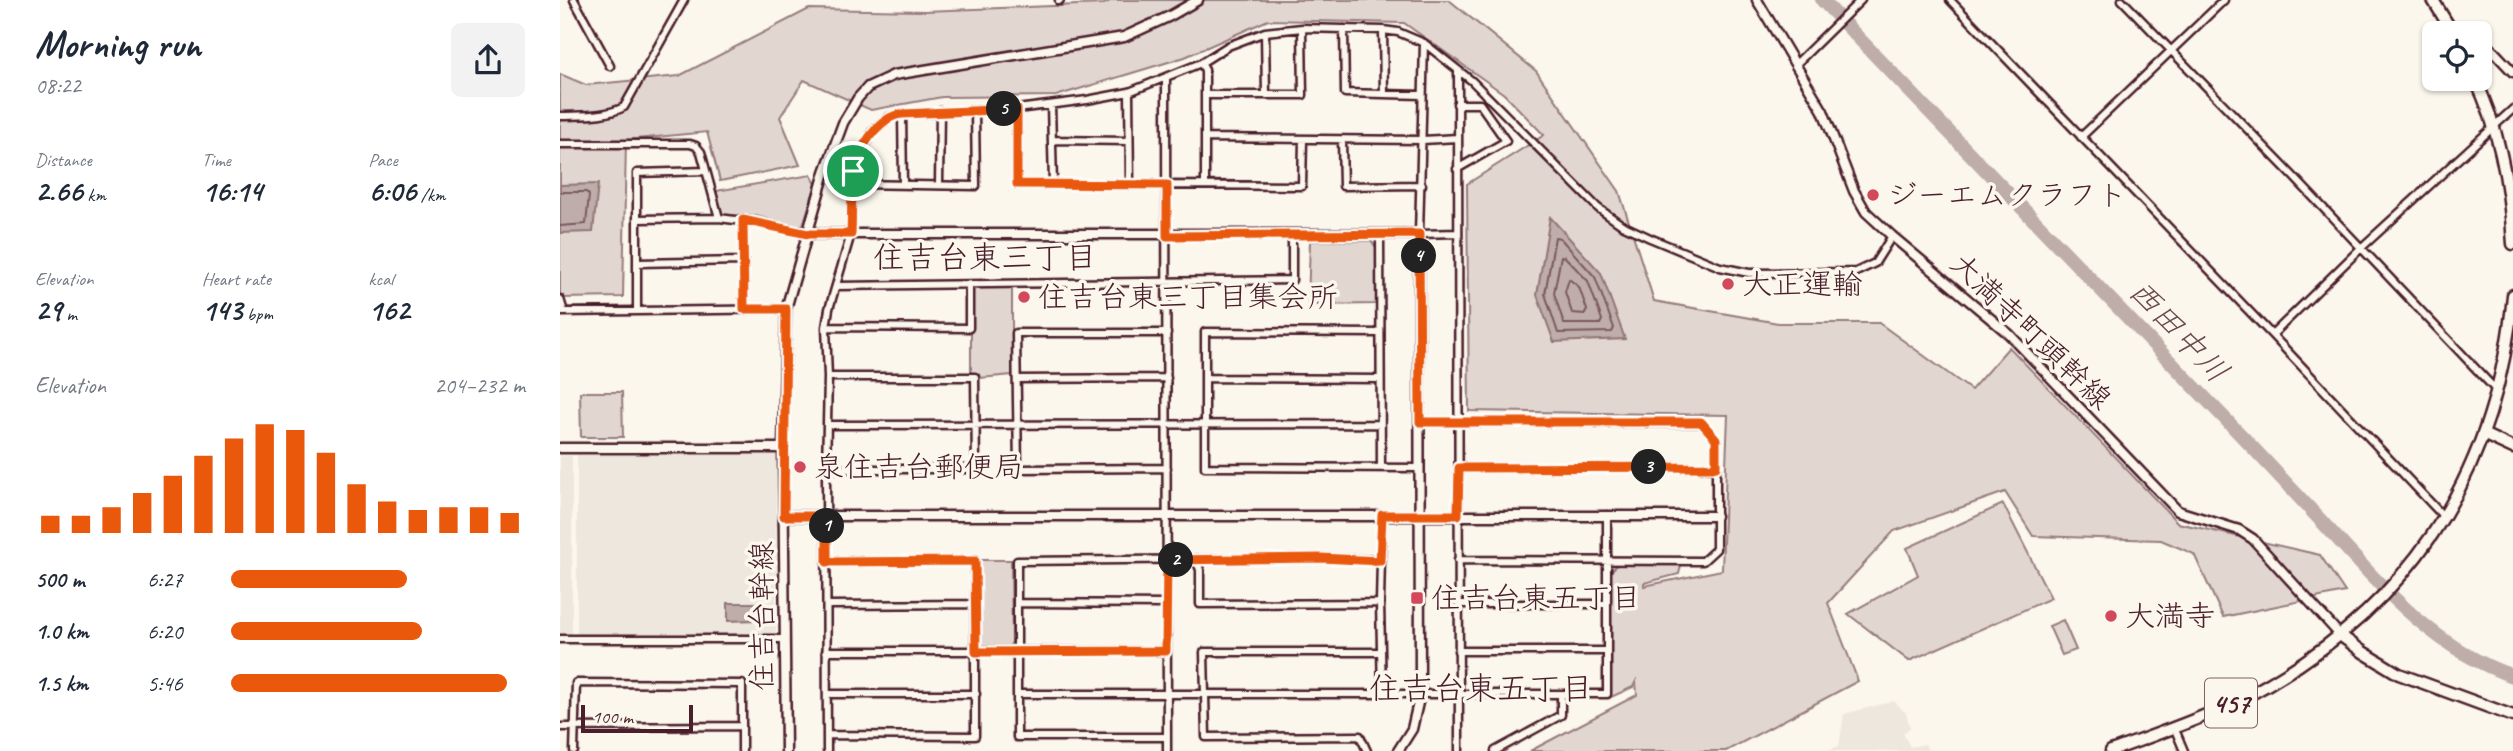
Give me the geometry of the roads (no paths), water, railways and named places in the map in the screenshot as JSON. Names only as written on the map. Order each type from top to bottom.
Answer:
[{"type":"highway","points":[[2433,0],[2446,21]]},
{"type":"highway","points":[[2479,91],[2493,128],[2510,206],[2513,244]]},
{"type":"highway","name":"457","points":[[2111,751],[2238,701],[2287,673],[2340,635],[2400,578],[2427,545],[2444,517],[2485,435],[2506,352],[2513,295]]},
{"type":"highway","points":[[2485,435],[2513,447]]},
{"type":"highway","points":[[2340,635],[2399,674],[2513,716]]},
{"type":"street","points":[[574,0],[610,66]]},
{"type":"street","points":[[560,116],[604,114],[624,107],[684,0]]},
{"type":"street","name":"住吉台幹線","points":[[786,751],[783,448],[786,309],[836,139],[849,110],[868,87],[894,75],[1124,37],[1151,26],[1198,0]]},
{"type":"street","name":"大満寺町頭幹線","points":[[1757,0],[1823,111],[1860,204],[1892,236],[2009,334],[2178,511],[2239,530],[2253,539],[2340,635]]},
{"type":"street","points":[[1950,0],[2444,517]]},
{"type":"street","points":[[2122,0],[2497,391]]},
{"type":"street","points":[[2081,137],[2224,0]]},
{"type":"street","points":[[1796,64],[1858,3]]},
{"type":"street","points":[[1206,95],[1303,94],[1302,28]]},
{"type":"street","points":[[827,751],[826,327],[851,234],[853,171],[872,132],[889,117],[940,111],[1017,109],[1129,92],[1166,79],[1201,63],[1228,46],[1265,32],[1302,28],[1383,30],[1398,32],[1424,43],[1487,95],[1598,208],[1622,225],[1720,267],[1749,273],[1856,272],[1875,263],[1892,236]]},
{"type":"street","points":[[1343,29],[1345,93],[1422,95]]},
{"type":"street","points":[[1383,30],[1384,94]]},
{"type":"street","points":[[1265,32],[1266,95]]},
{"type":"street","points":[[1398,751],[1412,729],[1420,694],[1419,234],[1424,43]]},
{"type":"street","points":[[2492,50],[2513,72]]},
{"type":"street","points":[[1201,63],[1205,70],[1206,95],[1205,185]]},
{"type":"street","points":[[1458,71],[1459,751]]},
{"type":"street","points":[[1166,79],[1167,751]]},
{"type":"street","points":[[1129,92],[1129,185]]},
{"type":"street","points":[[1457,104],[1480,104],[1506,141],[1457,169]]},
{"type":"street","points":[[1051,105],[1053,184]]},
{"type":"street","points":[[2272,335],[2361,248],[2513,108]]},
{"type":"street","points":[[1017,109],[1017,184],[1302,186],[1303,140]]},
{"type":"street","points":[[939,184],[940,111]]},
{"type":"street","points":[[853,184],[976,186],[975,111]]},
{"type":"street","points":[[902,114],[903,184]]},
{"type":"street","points":[[1205,138],[1457,138]]},
{"type":"street","points":[[1342,140],[1343,186],[1422,186]]},
{"type":"street","points":[[1052,141],[1129,141]]},
{"type":"street","points":[[560,144],[690,144],[699,148],[719,218]]},
{"type":"street","points":[[637,310],[637,173],[706,171]]},
{"type":"street","points":[[637,219],[743,220],[808,234],[1167,236],[1458,233]]},
{"type":"street","points":[[743,220],[744,309]]},
{"type":"street","points":[[1380,234],[1381,468]]},
{"type":"street","points":[[836,286],[1292,280],[1292,235]]},
{"type":"street","points":[[637,263],[743,261]]},
{"type":"street","points":[[826,327],[969,328],[969,285]]},
{"type":"street","points":[[560,299],[562,312],[786,309]]},
{"type":"street","points":[[1380,333],[1205,332],[1205,467],[1420,468]]},
{"type":"street","points":[[1167,333],[1016,333],[1017,469],[1167,468]]},
{"type":"street","points":[[826,469],[976,469],[977,424],[975,377],[828,377]]},
{"type":"street","points":[[1017,379],[1167,378]]},
{"type":"street","points":[[1205,378],[1381,379]]},
{"type":"street","points":[[827,425],[1168,422],[1381,424]]},
{"type":"street","points":[[1420,422],[1701,422],[1716,439],[1716,549],[1703,561],[1458,560]]},
{"type":"street","points":[[560,448],[783,448]]},
{"type":"street","points":[[1459,468],[1716,467]]},
{"type":"street","points":[[1382,515],[1382,694]]},
{"type":"street","points":[[1018,694],[1607,694],[1608,515]]},
{"type":"street","points":[[784,516],[1716,516]]},
{"type":"street","points":[[1167,737],[1017,737],[1017,561],[1321,558],[1380,561]]},
{"type":"street","points":[[1196,559],[1200,569],[1200,604],[1380,603]]},
{"type":"street","points":[[827,562],[975,561],[976,652],[975,736],[827,735]]},
{"type":"street","points":[[1017,603],[1167,604]]},
{"type":"street","points":[[827,605],[975,604]]},
{"type":"street","points":[[1459,604],[1606,604]]},
{"type":"street","points":[[560,639],[784,639]]},
{"type":"street","points":[[826,651],[1166,651]]},
{"type":"street","points":[[1458,651],[1606,651]]},
{"type":"street","points":[[1367,751],[1360,736],[1206,737],[1204,652],[1381,652]]},
{"type":"street","points":[[575,751],[576,683],[742,684],[742,751]]},
{"type":"street","points":[[827,694],[976,694]]},
{"type":"street","points":[[1495,751],[1560,715],[1562,695]]},
{"type":"street","points":[[560,727],[742,726]]},
{"type":"street","points":[[2174,727],[2184,751]]},
{"type":"water","points":[[598,184],[593,232],[560,233],[560,185]]},
{"type":"water","points":[[1550,217],[1601,273],[1625,339],[1554,342],[1537,295]]},
{"type":"water","points":[[728,603],[756,603],[756,620],[728,621]]},
{"type":"waterway","name":"西田中川","points":[[1822,0],[2246,440],[2388,592],[2410,613],[2458,650],[2513,676]]},
{"type":"place","name":"ジーエムクラフト","points":[[1873,195]]},
{"type":"place","name":"大正運輸","points":[[1728,284]]},
{"type":"place","name":"住吉台東三丁目集会所","points":[[1024,297]]},
{"type":"place","name":"泉住吉台郵便局","points":[[800,467]]},
{"type":"place","name":"住吉台東五丁目","points":[[1417,598]]},
{"type":"place","name":"大満寺","points":[[2111,616]]},
{"type":"district","name":"住吉台東三丁目","points":[[985,257]]},
{"type":"district","name":"住吉台東五丁目","points":[[1481,688]]}]
